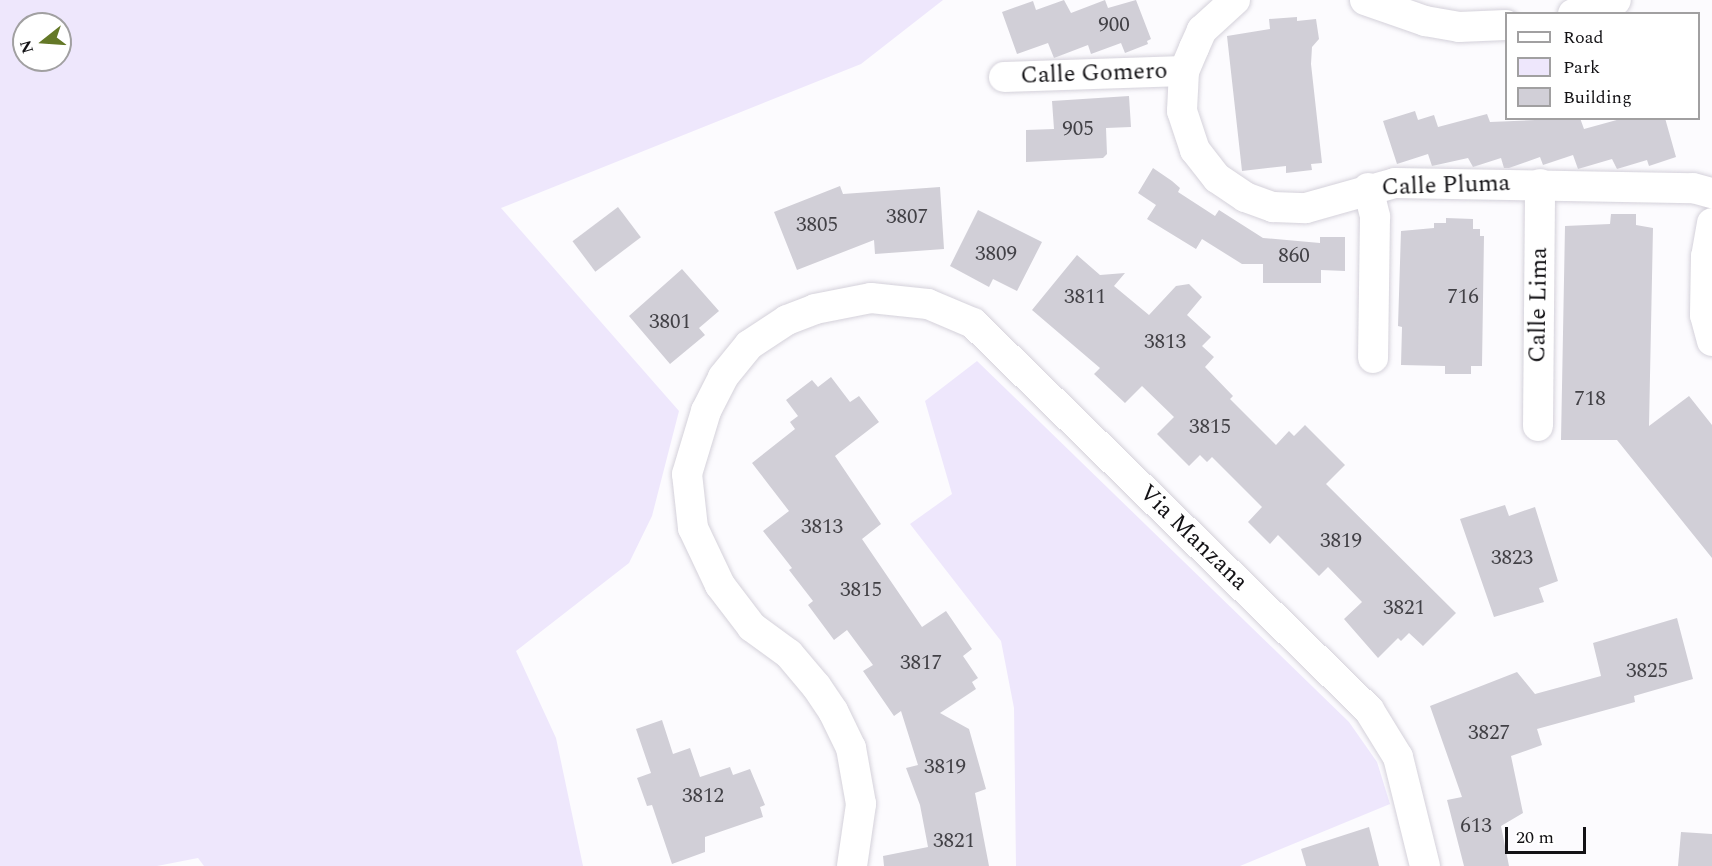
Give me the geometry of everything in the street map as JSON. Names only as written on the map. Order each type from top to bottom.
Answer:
[{"type":"street","name":"Calle Pluma","points":[[1235,0],[1202,30],[1184,71],[1182,111],[1195,150],[1218,178],[1245,197],[1273,207],[1306,208],[1368,188],[1395,183],[1693,188],[1712,193]]},
{"type":"street","points":[[1365,0],[1425,21],[1459,27],[1505,25]]},
{"type":"street","points":[[1579,12],[1616,0]]},
{"type":"street","name":"Calle Gomero","points":[[1004,77],[1184,71]]},
{"type":"street","name":"Calle Lima","points":[[1538,426],[1540,184]]},
{"type":"street","points":[[1368,188],[1375,217],[1373,358]]},
{"type":"street","points":[[1712,223],[1706,256],[1705,315],[1712,341]]},
{"type":"street","name":"Via Manzana","points":[[852,866],[861,804],[851,748],[833,711],[816,686],[789,654],[752,627],[720,585],[693,528],[687,474],[706,411],[723,377],[749,345],[787,320],[806,313],[872,298],[928,304],[973,323],[1369,710],[1398,757],[1425,866]]},
{"type":"green space","points":[[0,0],[943,0],[861,64],[501,208],[679,411],[652,516],[629,563],[516,651],[556,738],[583,866],[204,866],[198,858],[157,866],[0,866]]},
{"type":"green space","points":[[977,361],[1349,722],[1377,762],[1390,804],[1240,866],[1016,866],[1014,708],[1001,641],[910,524],[952,494],[925,401]]},
{"type":"building","points":[[1064,0],[1071,13],[1105,0],[1108,8],[1136,0],[1151,39],[1147,41],[1148,44],[1125,53],[1121,43],[1091,54],[1088,45],[1054,58],[1048,43],[1017,54],[1002,12],[1033,1],[1036,10]]},
{"type":"building","points":[[1297,17],[1297,21],[1316,19],[1319,39],[1312,47],[1311,64],[1322,163],[1311,164],[1312,170],[1286,173],[1286,166],[1242,171],[1227,36],[1270,29],[1269,19]]},
{"type":"building","points":[[1129,96],[1131,127],[1106,128],[1107,154],[1103,158],[1026,162],[1026,130],[1054,129],[1052,101]]},
{"type":"building","points":[[1415,111],[1418,120],[1434,115],[1438,127],[1487,114],[1490,122],[1581,120],[1584,129],[1617,120],[1666,120],[1676,157],[1649,166],[1647,160],[1617,169],[1612,159],[1578,169],[1573,155],[1543,165],[1540,157],[1509,168],[1504,168],[1501,158],[1473,167],[1468,158],[1432,166],[1428,154],[1397,164],[1383,121]]},
{"type":"building","points":[[1153,168],[1180,188],[1178,192],[1215,216],[1219,210],[1263,238],[1320,243],[1320,237],[1345,237],[1345,271],[1321,270],[1321,283],[1263,283],[1263,264],[1242,264],[1202,239],[1196,249],[1147,219],[1156,205],[1138,193]]},
{"type":"building","points":[[840,186],[843,194],[940,187],[944,249],[875,254],[874,240],[797,270],[774,212]]},
{"type":"building","points":[[618,207],[641,237],[595,272],[572,241]]},
{"type":"building","points":[[978,210],[1042,242],[1017,291],[993,279],[989,287],[950,266]]},
{"type":"building","points":[[1611,214],[1636,214],[1636,225],[1653,228],[1649,426],[1689,396],[1712,425],[1712,558],[1617,440],[1561,440],[1565,226],[1610,224]]},
{"type":"building","points":[[1446,218],[1473,219],[1473,229],[1480,229],[1480,236],[1484,236],[1482,366],[1471,366],[1471,374],[1445,374],[1445,366],[1401,365],[1402,327],[1398,326],[1401,231],[1434,228],[1434,223],[1446,223]]},
{"type":"building","points":[[1077,255],[1100,275],[1125,273],[1114,286],[1149,315],[1176,286],[1189,284],[1202,297],[1187,315],[1211,337],[1202,346],[1214,357],[1205,367],[1233,396],[1230,399],[1276,445],[1289,431],[1294,436],[1305,425],[1345,465],[1326,484],[1456,613],[1423,646],[1409,633],[1401,641],[1398,638],[1378,658],[1344,619],[1362,602],[1328,567],[1319,576],[1278,535],[1270,544],[1248,522],[1262,507],[1212,457],[1207,462],[1200,455],[1189,466],[1157,434],[1174,417],[1142,386],[1125,403],[1094,374],[1100,368],[1032,310]]},
{"type":"building","points":[[682,269],[719,311],[699,328],[705,335],[670,364],[629,316]]},
{"type":"building","points":[[831,377],[850,402],[859,396],[879,422],[835,456],[881,524],[862,539],[922,627],[946,611],[972,649],[963,656],[978,678],[972,682],[976,689],[940,713],[969,729],[986,789],[975,793],[989,866],[884,866],[883,856],[928,847],[920,805],[906,768],[918,765],[901,711],[894,716],[863,671],[873,665],[847,630],[834,640],[808,605],[813,601],[789,570],[792,568],[763,531],[789,511],[752,463],[795,429],[790,422],[798,416],[786,400],[812,380],[818,387]]},
{"type":"building","points":[[1505,505],[1509,516],[1535,507],[1558,581],[1539,588],[1544,602],[1494,617],[1460,519]]},
{"type":"building","points":[[1677,618],[1693,679],[1634,696],[1635,702],[1537,729],[1542,745],[1511,756],[1523,813],[1501,826],[1509,866],[1464,866],[1447,800],[1462,797],[1430,706],[1517,672],[1535,694],[1601,676],[1593,643]]},
{"type":"building","points":[[662,720],[673,754],[690,748],[700,777],[730,767],[733,775],[750,769],[765,805],[760,807],[763,817],[705,837],[705,852],[672,864],[652,805],[647,806],[637,778],[651,773],[636,729]]},
{"type":"building","points":[[1369,827],[1379,866],[1306,866],[1301,849]]},
{"type":"building","points":[[1681,832],[1712,834],[1712,866],[1678,866]]}]
